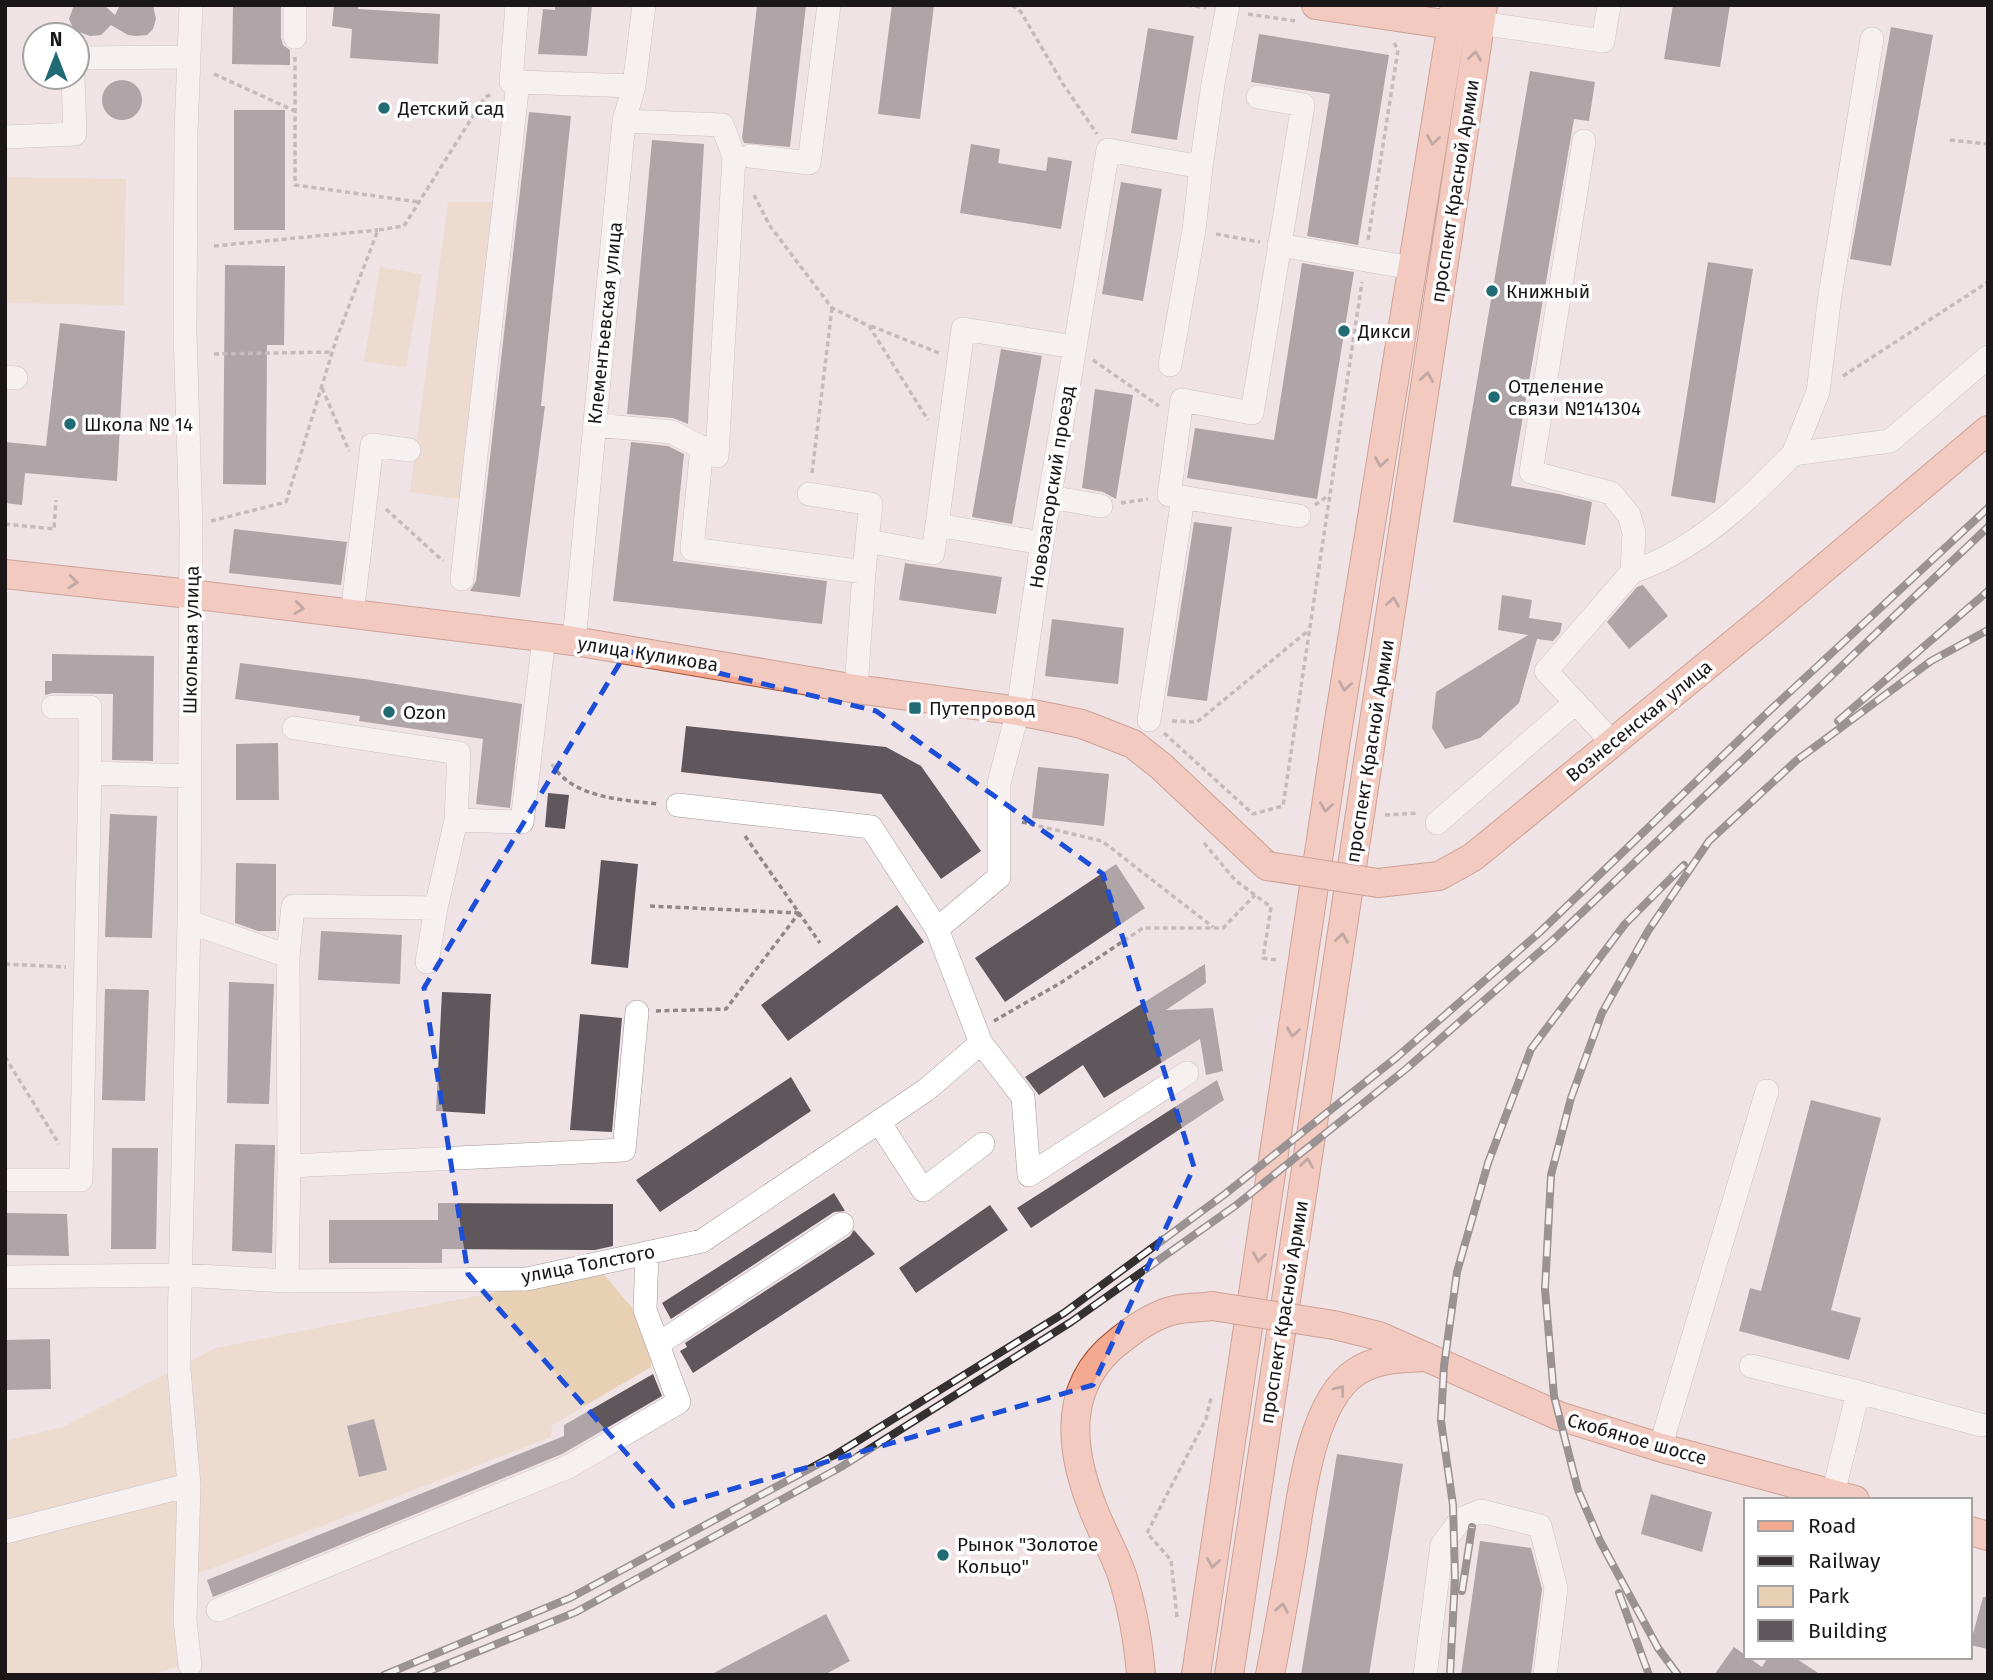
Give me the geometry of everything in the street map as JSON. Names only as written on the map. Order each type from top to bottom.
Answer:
[{"type":"main road","points":[[1312,14],[1453,15]]},
{"type":"main road","name":"проспект Красной Армии","points":[[1229,1675],[1481,14]]},
{"type":"main road","name":"проспект Красной Армии","points":[[1196,1675],[1336,739],[1453,15]]},
{"type":"main road","name":"Вознесенская улица","points":[[1257,856],[1378,883],[1439,876],[1473,857],[1781,605],[1988,430]]},
{"type":"main road","name":"улица Куликова","points":[[5,574],[574,641],[856,689],[1018,710],[1082,724],[1133,744],[1162,766],[1257,856]]},
{"type":"main road","name":"Скобяное шоссе","points":[[1141,1675],[1137,1624],[1121,1572],[1091,1505],[1077,1459],[1074,1416],[1084,1382],[1105,1351],[1136,1328],[1172,1310],[1212,1306],[1334,1325],[1379,1336],[1559,1416],[1662,1448],[1844,1497]]},
{"type":"main road","points":[[1270,1675],[1308,1460],[1321,1421],[1336,1394],[1354,1373],[1380,1360],[1426,1357]]},
{"type":"street","name":"Школьная улица","points":[[190,1665],[185,1620],[189,1485],[179,1370],[189,922],[191,526],[185,333],[186,132],[191,5]]},
{"type":"street","points":[[295,5],[295,37]]},
{"type":"street","points":[[517,5],[511,82],[634,86]]},
{"type":"street","name":"Клементьевская улица","points":[[574,641],[624,121],[634,86],[644,5]]},
{"type":"street","points":[[750,156],[809,163],[829,5]]},
{"type":"street","points":[[1481,14],[1603,41],[1609,5]]},
{"type":"street","points":[[1170,365],[1194,230],[1213,83],[1227,8]]},
{"type":"street","points":[[1613,743],[1546,671],[1632,572],[1668,557],[1707,531],[1752,496],[1793,454],[1818,392],[1830,295],[1871,38]]},
{"type":"street","points":[[91,58],[189,57]]},
{"type":"street","points":[[462,579],[518,82]]},
{"type":"street","points":[[5,137],[75,134],[73,91]]},
{"type":"street","points":[[1149,720],[1176,496],[1182,400],[1252,413],[1303,105],[1258,97]]},
{"type":"street","points":[[594,425],[672,432],[717,456],[734,156],[722,125],[624,121]]},
{"type":"street","points":[[1584,141],[1531,472],[1611,493],[1629,515],[1634,533],[1632,572]]},
{"type":"street","points":[[1108,150],[1201,167]]},
{"type":"street","name":"Новозагорский проезд","points":[[937,929],[999,877],[999,783],[1018,710],[1042,543],[1108,150]]},
{"type":"street","points":[[1279,245],[1412,268]]},
{"type":"street","points":[[867,541],[933,553],[963,329],[1074,347]]},
{"type":"street","points":[[1793,454],[1890,441],[1988,357]]},
{"type":"street","points":[[352,615],[372,445],[409,450]]},
{"type":"street","points":[[702,447],[692,549],[864,572]]},
{"type":"street","points":[[809,494],[871,504],[856,689]]},
{"type":"street","points":[[1176,496],[1299,516]]},
{"type":"street","points":[[1050,497],[1101,506]]},
{"type":"street","points":[[937,525],[1042,543]]},
{"type":"street","points":[[456,820],[522,822],[544,638]]},
{"type":"street","points":[[1437,823],[1575,703]]},
{"type":"street","points":[[5,1180],[81,1180],[90,707],[53,707]]},
{"type":"street","points":[[294,728],[459,753],[456,820],[427,962]]},
{"type":"street","points":[[90,773],[190,776]]},
{"type":"street","points":[[678,806],[871,827],[937,929],[979,1037],[1023,1097],[1029,1175],[1187,1073]]},
{"type":"street","points":[[287,1281],[288,956],[293,906],[436,908]]},
{"type":"street","points":[[189,922],[288,956]]},
{"type":"street","points":[[289,1166],[624,1150],[637,1012]]},
{"type":"street","name":"улица Толстого","points":[[5,1277],[181,1275],[287,1281],[527,1279],[702,1241],[926,1090],[979,1037]]},
{"type":"street","points":[[1662,1448],[1767,1091]]},
{"type":"street","points":[[879,1122],[923,1190],[983,1144]]},
{"type":"street","points":[[657,1344],[842,1224]]},
{"type":"street","points":[[218,1610],[568,1468],[679,1402],[645,1310],[647,1253]]},
{"type":"street","points":[[1751,1366],[1981,1425]]},
{"type":"street","points":[[1844,1497],[1858,1392]]},
{"type":"street","points":[[5,1532],[189,1485]]},
{"type":"street","points":[[1425,1675],[1442,1545],[1461,1519],[1481,1511],[1539,1526],[1556,1588],[1545,1675]]},
{"type":"path","points":[[1012,5],[1021,12],[1063,84],[1108,150]]},
{"type":"path","points":[[1187,5],[1312,14]]},
{"type":"path","points":[[1149,720],[1253,814],[1283,806],[1398,50],[1389,34]]},
{"type":"path","points":[[295,37],[295,185],[419,202]]},
{"type":"path","points":[[214,74],[295,111]]},
{"type":"path","points":[[214,246],[404,226],[485,97],[518,82]]},
{"type":"path","points":[[1950,140],[1988,144]]},
{"type":"path","points":[[752,191],[770,226],[832,309],[958,361]]},
{"type":"path","points":[[191,526],[286,502],[332,352],[378,230]]},
{"type":"path","points":[[1194,230],[1279,245]]},
{"type":"path","points":[[1818,392],[1988,282]]},
{"type":"path","points":[[809,494],[832,309]]},
{"type":"path","points":[[869,326],[948,451]]},
{"type":"path","points":[[1074,347],[1179,420]]},
{"type":"path","points":[[214,354],[332,352]]},
{"type":"path","points":[[1101,506],[1176,496]]},
{"type":"path","points":[[5,524],[54,529],[56,500]]},
{"type":"path","points":[[1149,720],[1197,722],[1310,629]]},
{"type":"path","points":[[533,731],[559,776],[604,798],[678,806]]},
{"type":"path","points":[[728,811],[820,943]]},
{"type":"path","points":[[999,817],[1102,841],[1215,928]]},
{"type":"path","points":[[1200,839],[1235,880],[1271,906],[1263,958],[1279,960]]},
{"type":"path","points":[[979,1037],[1143,928],[1223,928],[1255,895]]},
{"type":"path","points":[[650,906],[799,913]]},
{"type":"path","points":[[637,1012],[726,1009],[799,913]]},
{"type":"path","points":[[5,964],[86,968]]},
{"type":"path","points":[[5,1057],[60,1146]]},
{"type":"path","points":[[1177,1617],[1171,1560],[1147,1533],[1206,1419]]},
{"type":"highlighted area","points":[[627,651],[876,711],[1103,874],[1194,1167],[1093,1385],[673,1506],[468,1274],[424,988]]},
{"type":"green space","points":[[5,177],[126,179],[124,305],[5,303]]},
{"type":"green space","points":[[448,202],[500,202],[465,500],[410,492]]},
{"type":"green space","points":[[380,267],[422,274],[406,368],[364,361]]},
{"type":"green space","points":[[601,1271],[651,1330],[651,1367],[552,1425],[551,1437],[179,1581],[183,1665],[150,1675],[5,1675],[5,1441],[63,1427],[216,1348]]},
{"type":"building","points":[[74,5],[104,5],[115,15],[120,5],[153,5],[156,19],[153,29],[147,35],[136,36],[128,35],[111,25],[101,35],[91,36],[91,21],[69,19]]},
{"type":"building","points":[[233,5],[281,5],[281,38],[283,45],[290,50],[290,65],[232,64]]},
{"type":"building","points":[[334,5],[440,14],[438,64],[350,58],[352,29],[332,26]]},
{"type":"building","points":[[555,5],[592,5],[587,56],[538,54],[543,9],[555,10]]},
{"type":"building","points":[[757,5],[806,5],[790,147],[744,143],[742,138]]},
{"type":"building","points":[[892,5],[934,5],[920,119],[878,114]]},
{"type":"building","points":[[1673,5],[1730,5],[1720,67],[1664,59]]},
{"type":"building","points":[[1891,27],[1933,35],[1891,266],[1850,259]]},
{"type":"building","points":[[1148,28],[1194,36],[1177,140],[1131,133]]},
{"type":"building","points":[[1259,34],[1389,55],[1358,245],[1307,236],[1330,94],[1251,82]]},
{"type":"building","points":[[1530,71],[1595,82],[1589,121],[1574,119],[1511,486],[1592,502],[1585,545],[1453,522]]},
{"type":"building","points":[[122,80],[136,86],[142,100],[136,114],[122,120],[108,114],[102,100],[108,86]]},
{"type":"building","points":[[234,110],[285,110],[285,230],[234,230]]},
{"type":"building","points":[[529,112],[571,116],[541,406],[545,406],[520,597],[470,591],[476,581]]},
{"type":"building","points":[[652,140],[704,144],[688,424],[673,418],[627,414]]},
{"type":"building","points":[[971,144],[1000,149],[998,163],[1046,171],[1048,157],[1072,161],[1061,229],[960,213]]},
{"type":"building","points":[[1121,182],[1162,189],[1143,301],[1102,294]]},
{"type":"building","points":[[1708,262],[1753,269],[1715,503],[1671,496]]},
{"type":"building","points":[[1302,263],[1354,272],[1317,499],[1187,478],[1195,428],[1274,440]]},
{"type":"building","points":[[225,265],[285,266],[284,345],[267,345],[266,485],[223,484]]},
{"type":"building","points":[[60,323],[125,331],[117,481],[25,473],[22,505],[5,503],[5,442],[46,446]]},
{"type":"building","points":[[1001,349],[1042,356],[1012,524],[972,517]]},
{"type":"building","points":[[1095,389],[1133,395],[1116,499],[1103,492],[1082,488]]},
{"type":"building","points":[[631,442],[668,446],[684,454],[673,561],[827,581],[822,624],[613,601]]},
{"type":"building","points":[[1194,522],[1232,527],[1207,701],[1167,696]]},
{"type":"building","points":[[234,529],[347,542],[341,585],[229,573]]},
{"type":"building","points":[[905,563],[1002,577],[996,614],[899,600]]},
{"type":"building","points":[[1643,585],[1668,616],[1629,649],[1607,622],[1637,587]]},
{"type":"building","points":[[1502,595],[1532,600],[1529,618],[1562,623],[1560,633],[1553,641],[1537,639],[1519,703],[1480,738],[1445,749],[1432,728],[1436,692],[1528,635],[1498,630]]},
{"type":"building","points":[[1052,619],[1124,628],[1118,684],[1045,676]]},
{"type":"building","points":[[52,654],[154,656],[153,761],[112,760],[113,694],[45,695],[45,681],[52,681]]},
{"type":"building","points":[[240,663],[522,704],[510,808],[476,804],[483,739],[359,721],[360,716],[235,699]]},
{"type":"building","points":[[686,726],[886,747],[921,766],[981,851],[941,879],[881,794],[681,772]]},
{"type":"building","points":[[278,743],[279,800],[236,800],[236,744]]},
{"type":"building","points":[[1038,767],[1109,774],[1104,826],[1032,818]]},
{"type":"building","points":[[548,793],[569,795],[565,829],[545,827]]},
{"type":"building","points":[[110,814],[157,816],[152,938],[105,937]]},
{"type":"building","points":[[601,860],[638,864],[628,968],[591,964]]},
{"type":"building","points":[[236,863],[276,864],[276,931],[258,931],[235,923]]},
{"type":"building","points":[[1116,864],[1145,908],[1005,1002],[975,958]]},
{"type":"building","points":[[897,905],[924,942],[788,1041],[761,1005]]},
{"type":"building","points":[[321,931],[402,935],[400,984],[318,980]]},
{"type":"building","points":[[1205,964],[1206,983],[1166,1010],[1213,1008],[1223,1071],[1206,1075],[1200,1039],[1104,1098],[1083,1065],[1039,1095],[1025,1077]]},
{"type":"building","points":[[229,982],[274,984],[269,1104],[227,1103]]},
{"type":"building","points":[[105,989],[149,990],[145,1101],[102,1100]]},
{"type":"building","points":[[442,992],[491,994],[485,1114],[436,1111]]},
{"type":"building","points":[[580,1014],[622,1018],[612,1132],[570,1130]]},
{"type":"building","points":[[791,1077],[811,1111],[660,1212],[636,1180]]},
{"type":"building","points":[[1217,1080],[1224,1100],[1031,1228],[1017,1208]]},
{"type":"building","points":[[1811,1100],[1881,1118],[1831,1310],[1861,1318],[1849,1360],[1739,1331],[1750,1288],[1761,1291]]},
{"type":"building","points":[[235,1144],[275,1145],[272,1253],[232,1251]]},
{"type":"building","points":[[112,1148],[158,1148],[156,1249],[111,1249]]},
{"type":"building","points":[[834,1193],[845,1211],[834,1212],[671,1319],[662,1303]]},
{"type":"building","points":[[438,1203],[613,1204],[613,1246],[595,1250],[442,1249],[442,1263],[329,1263],[329,1220],[438,1220]]},
{"type":"building","points":[[990,1205],[1008,1230],[916,1293],[899,1268]]},
{"type":"building","points":[[5,1213],[67,1214],[69,1256],[5,1255]]},
{"type":"building","points":[[854,1230],[875,1254],[693,1373],[680,1351],[687,1347],[685,1343],[850,1236]]},
{"type":"building","points":[[50,1339],[51,1389],[5,1390],[5,1340]]},
{"type":"building","points":[[653,1374],[662,1396],[562,1454],[213,1597],[207,1580],[564,1436],[564,1425]]},
{"type":"building","points":[[374,1419],[387,1470],[359,1477],[347,1426]]},
{"type":"building","points":[[1337,1454],[1403,1464],[1369,1675],[1301,1675]]},
{"type":"building","points":[[1651,1494],[1712,1512],[1702,1552],[1641,1534]]},
{"type":"building","points":[[1480,1541],[1531,1548],[1542,1589],[1531,1675],[1461,1675]]},
{"type":"building","points":[[1983,1597],[1988,1597],[1988,1649],[1972,1645]]},
{"type":"building","points":[[826,1614],[850,1661],[824,1675],[710,1675]]},
{"type":"building","points":[[1734,1647],[1744,1654],[1744,1659],[1751,1659],[1762,1667],[1767,1659],[1797,1659],[1821,1675],[1714,1675]]},
{"type":"railway","points":[[384,1675],[570,1598],[835,1455],[1064,1313],[1225,1194],[1397,1057],[1540,932],[1766,714],[1988,508]]},
{"type":"railway","points":[[420,1675],[576,1612],[841,1467],[1071,1322],[1235,1206],[1406,1069],[1552,941],[1988,527]]},
{"type":"railway","points":[[1838,721],[1988,591]]},
{"type":"railway","points":[[1678,1675],[1658,1648],[1600,1541],[1578,1490],[1554,1396],[1545,1289],[1551,1175],[1571,1098],[1602,1013],[1648,931],[1709,841],[1797,760],[1931,661],[1988,630]]},
{"type":"railway","points":[[1450,1675],[1455,1578],[1453,1505],[1441,1421],[1444,1366],[1457,1272],[1488,1163],[1531,1049],[1625,924],[1684,865]]},
{"type":"railway","points":[[1462,1591],[1472,1527]]},
{"type":"railway","points":[[1619,1593],[1649,1675]]},
{"type":"place","name":"Детский сад","points":[[384,108]]},
{"type":"place","name":"Книжный","points":[[1492,291]]},
{"type":"place","name":"Дикси","points":[[1344,331]]},
{"type":"place","name":"Отделение связи №141304","points":[[1494,397]]},
{"type":"place","name":"Школа № 14","points":[[70,424]]},
{"type":"place","name":"Путепровод","points":[[915,708]]},
{"type":"place","name":"Ozon","points":[[389,712]]},
{"type":"place","name":"Рынок \"Золотое Кольцо\"","points":[[943,1555]]}]
